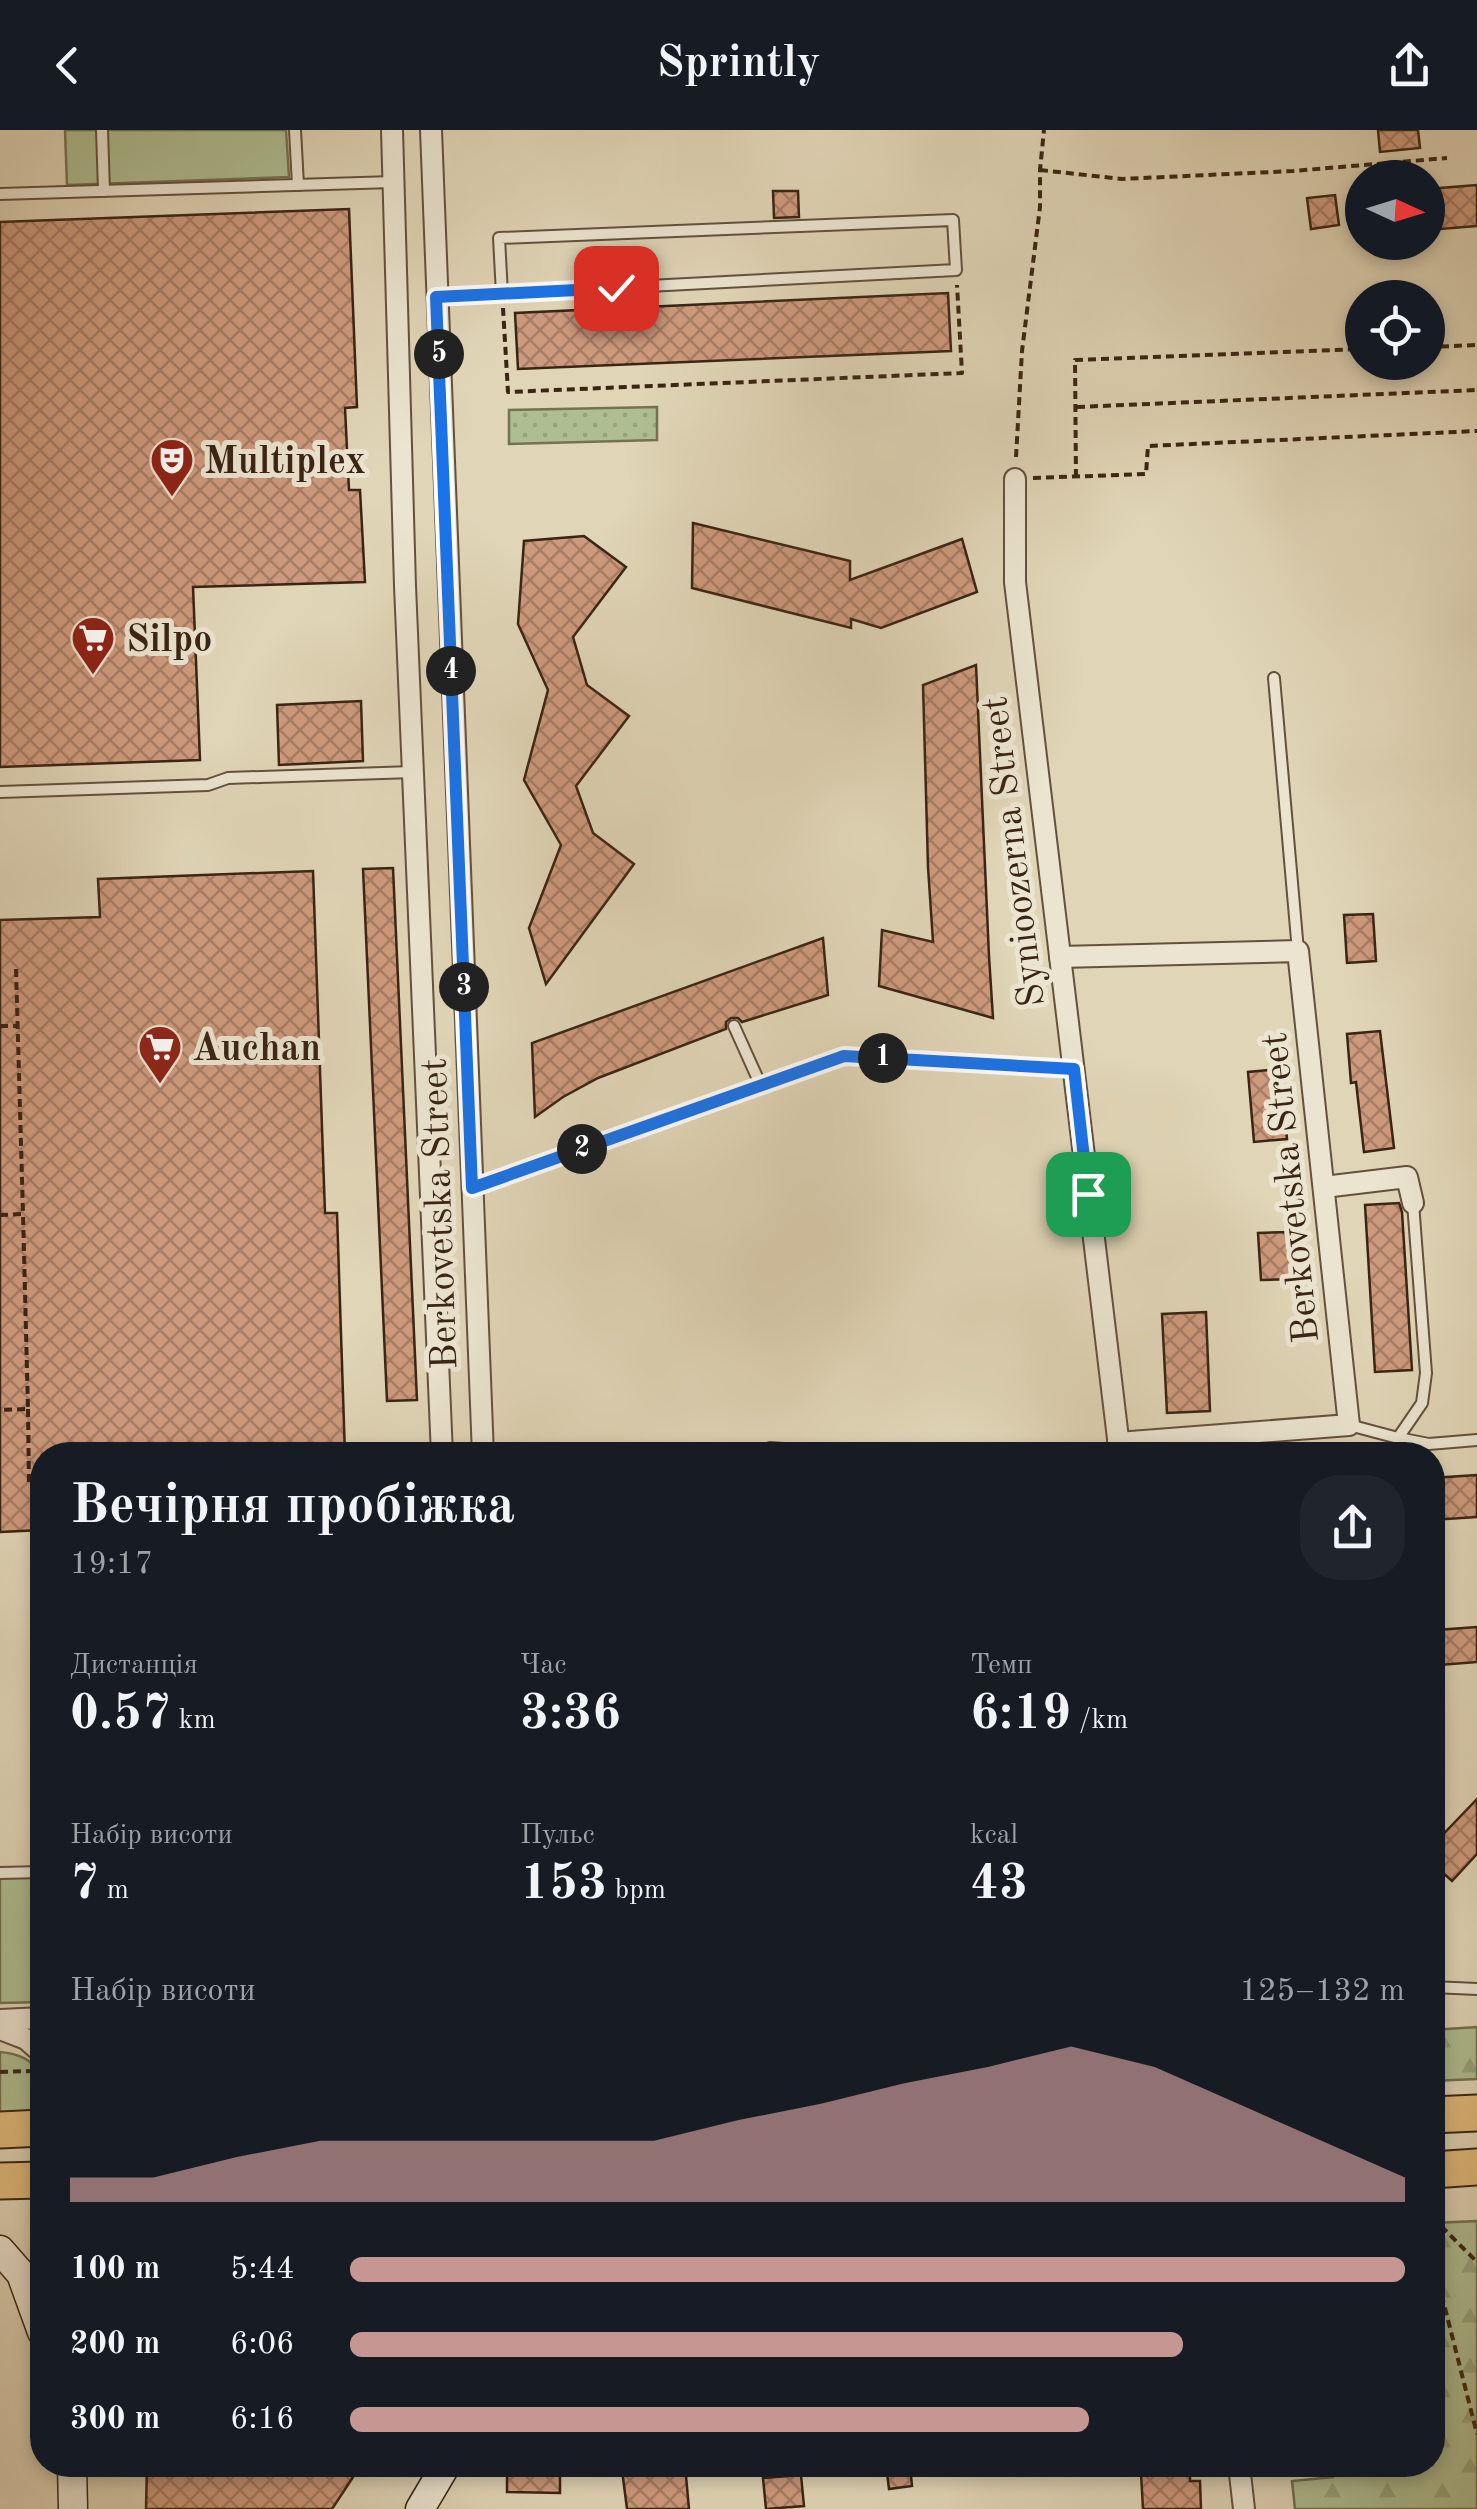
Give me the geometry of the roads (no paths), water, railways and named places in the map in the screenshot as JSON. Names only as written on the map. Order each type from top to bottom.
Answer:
[{"type":"highway","points":[[1445,2114],[1477,2113]]},
{"type":"highway","points":[[0,2130],[30,2129]]},
{"type":"highway","points":[[1445,2169],[1477,2167]]},
{"type":"highway","points":[[0,2180],[30,2180]]},
{"type":"main road","points":[[0,2250],[21,2274],[30,2299]]},
{"type":"main road","points":[[72,2477],[73,2509]]},
{"type":"main road","points":[[420,2509],[439,2477]]},
{"type":"street","name":"Berkovetska Street","points":[[392,130],[405,586],[441,1442]]},
{"type":"street","name":"Berkovetska Street","points":[[431,130],[482,1442]]},
{"type":"street","name":"Synioozerna Street","points":[[1014,478],[1016,582],[1118,1442]]},
{"type":"street","name":"Berkovetska Street","points":[[1298,950],[1349,1425]]},
{"type":"street","points":[[1060,957],[1298,950]]},
{"type":"street","points":[[1324,1187],[1406,1177],[1412,1202]]},
{"type":"street","points":[[1186,1442],[1349,1425]]},
{"type":"street","points":[[0,2020],[30,2019]]},
{"type":"street","points":[[0,2029],[30,2042]]},
{"type":"street","points":[[1240,2477],[1244,2509]]},
{"type":"lane","points":[[102,130],[104,191]]},
{"type":"lane","points":[[294,130],[298,185]]},
{"type":"lane","points":[[0,194],[393,182]]},
{"type":"lane","points":[[436,297],[502,294],[956,270],[953,220],[500,238],[502,294]]},
{"type":"lane","points":[[1274,678],[1298,950]]},
{"type":"lane","points":[[0,792],[208,785],[228,778],[413,772]]},
{"type":"lane","points":[[734,1026],[761,1086]]},
{"type":"lane","points":[[472,1188],[844,1056],[1074,1069]]},
{"type":"lane","points":[[1398,1438],[1422,1403],[1426,1373],[1412,1202]]},
{"type":"lane","points":[[1349,1425],[1419,1442]]},
{"type":"lane","points":[[1445,1443],[1477,1440]]},
{"type":"lane","points":[[0,1874],[30,1873]]},
{"type":"lane","points":[[1445,1988],[1477,1989]]},
{"type":"place","name":"Multiplex","points":[[172,498]]},
{"type":"place","name":"Silpo","points":[[93,676]]},
{"type":"place","name":"Auchan","points":[[160,1085]]}]
